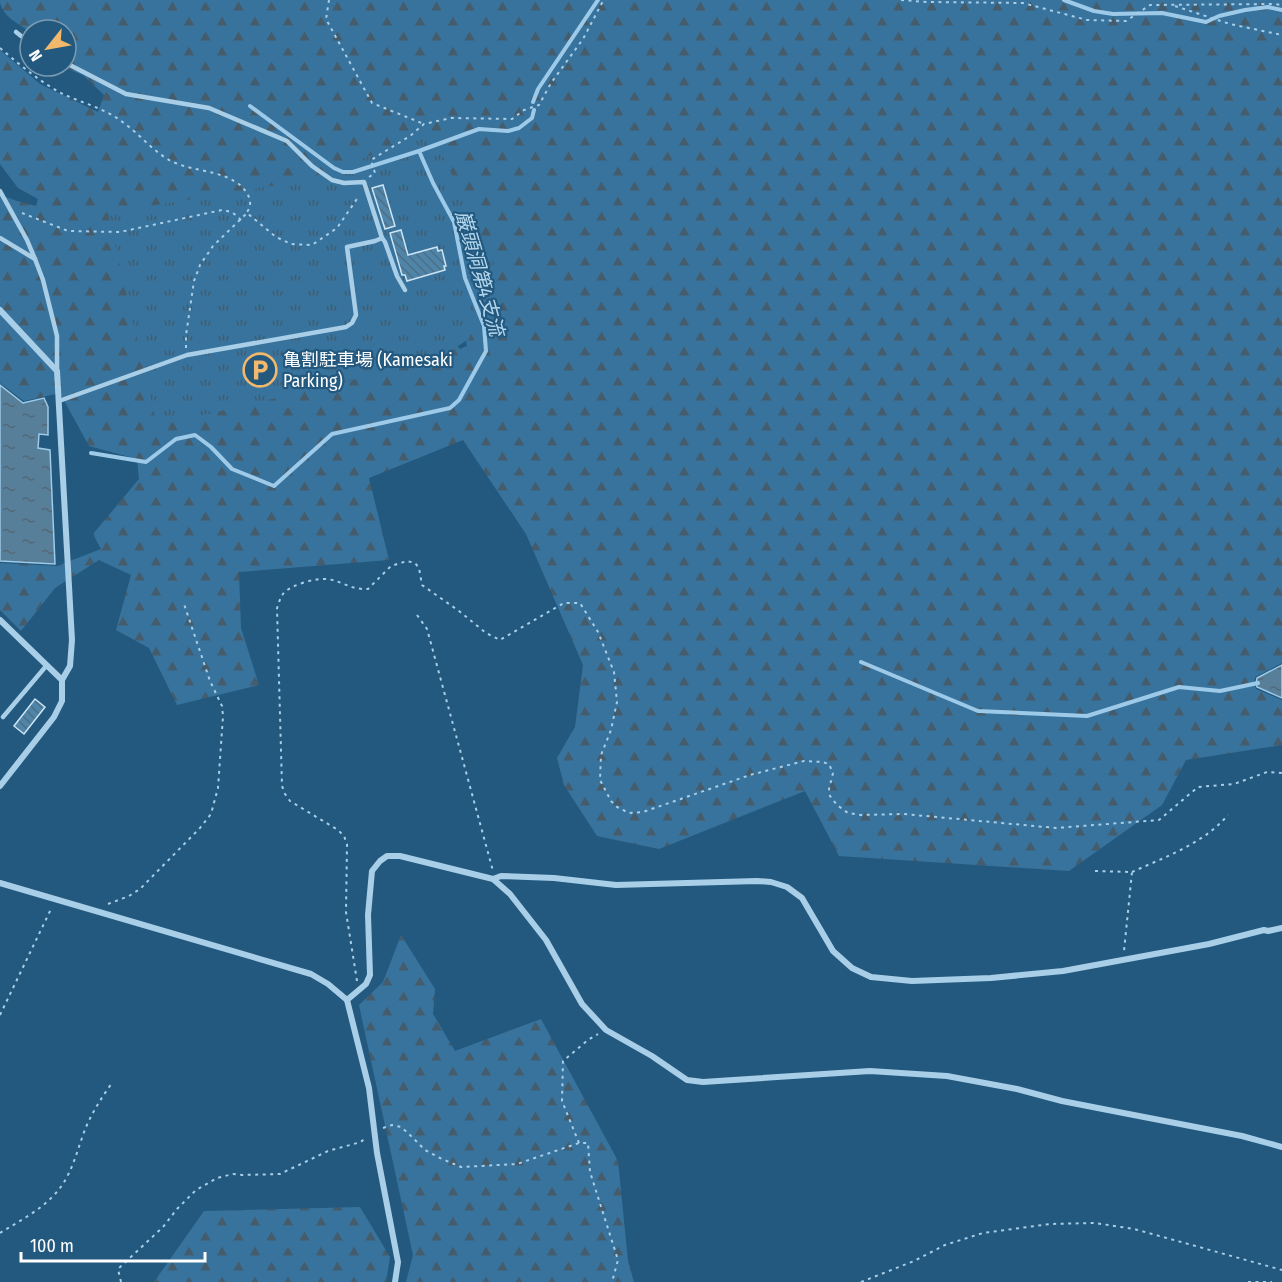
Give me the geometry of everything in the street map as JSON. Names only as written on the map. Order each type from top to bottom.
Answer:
[{"type":"street","points":[[0,310],[57,371],[72,640],[70,666],[62,680],[62,701],[54,717],[0,786]]},
{"type":"street","points":[[0,620],[62,680]]},
{"type":"street","points":[[347,1000],[366,984],[370,975],[368,915],[372,871],[387,856],[400,856],[493,879],[510,894],[546,940],[582,1004],[606,1030],[652,1056],[687,1080],[703,1082],[870,1071],[947,1076],[1242,1136],[1282,1148]]},
{"type":"street","points":[[493,879],[501,876],[554,878],[615,885],[771,882],[788,887],[802,898],[833,951],[852,968],[872,976],[912,981],[991,978],[1063,971],[1282,928]]},
{"type":"street","points":[[0,883],[311,974],[328,984],[347,1000],[369,1088],[377,1153],[398,1262],[395,1282]]},
{"type":"lane","points":[[78,69],[126,94],[209,108],[287,141],[312,166],[332,180],[344,183],[364,182],[382,238],[405,290]]},
{"type":"lane","points":[[0,191],[27,240],[43,280],[57,336],[57,371]]},
{"type":"lane","points":[[0,238],[35,260]]},
{"type":"lane","points":[[59,401],[187,355],[346,327],[352,323],[356,315],[347,247],[382,238]]},
{"type":"lane","points":[[0,707],[4,715],[47,665]]},
{"type":"path","points":[[329,0],[326,19],[372,103],[424,124]]},
{"type":"path","points":[[375,170],[371,159],[410,136],[424,124],[451,118],[512,119],[524,110],[539,105],[551,83],[583,39],[603,1],[606,0]]},
{"type":"path","points":[[901,0],[1023,3],[1087,20],[1126,21],[1150,5],[1282,5]]},
{"type":"path","points":[[1174,5],[1230,24],[1282,35]]},
{"type":"path","points":[[0,48],[36,77],[59,91],[122,121],[163,156],[174,162],[222,175],[242,187],[251,200],[247,213],[213,246],[200,265],[194,281],[186,335],[187,355]]},
{"type":"path","points":[[247,213],[276,237],[291,244],[312,245],[337,228],[365,186]]},
{"type":"path","points":[[13,213],[24,213],[68,231],[120,232],[222,210],[232,212],[241,220]]},
{"type":"path","points":[[358,990],[346,912],[344,836],[290,801],[282,786],[277,608],[285,592],[294,586],[316,580],[325,579],[357,590],[368,589],[391,566],[406,561],[415,563],[419,568],[422,585],[486,633],[500,640],[564,603],[580,603],[598,632],[614,672],[617,702],[601,754],[600,780],[611,801],[629,813],[643,812],[750,775],[804,761],[829,764],[833,773],[829,789],[830,796],[848,813],[861,815],[903,813],[1056,828],[1160,820],[1198,787],[1234,784],[1267,772],[1282,773]]},
{"type":"path","points":[[96,910],[140,889],[200,828],[211,814],[214,805],[218,788],[222,706],[210,681],[184,604]]},
{"type":"path","points":[[417,615],[426,629],[493,870],[493,879]]},
{"type":"path","points":[[1095,871],[1132,872],[1184,849],[1228,815]]},
{"type":"path","points":[[1123,960],[1132,872]]},
{"type":"path","points":[[0,1015],[56,899]]},
{"type":"path","points":[[579,1143],[562,1101],[563,1060],[588,1040],[606,1030]]},
{"type":"path","points":[[0,1233],[34,1212],[61,1187],[92,1115],[101,1097],[112,1083]]},
{"type":"path","points":[[121,1282],[118,1269],[163,1227],[196,1190],[217,1178],[233,1174],[280,1174],[328,1151],[362,1142],[375,1130],[392,1125],[408,1132],[425,1150],[461,1167],[517,1164],[579,1143],[588,1143],[590,1172],[618,1260],[612,1282]]},
{"type":"path","points":[[861,1282],[914,1261],[945,1245],[983,1233],[1050,1224],[1095,1223],[1134,1228],[1282,1270]]},
{"type":"path","points":[[1248,1282],[1272,1282]]},
{"type":"green space","points":[[0,0],[1282,0],[1282,663],[1255,677],[1254,684],[1256,689],[1282,700],[1282,745],[1186,760],[1162,805],[1069,871],[839,856],[805,791],[659,849],[597,836],[564,785],[557,758],[575,727],[583,665],[526,534],[463,440],[369,478],[389,560],[239,572],[241,628],[259,685],[177,705],[149,648],[116,630],[131,575],[99,560],[55,588],[21,631],[0,610],[0,563],[57,566],[101,549],[93,534],[139,479],[137,459],[89,446],[60,393],[24,401],[0,383],[0,195],[36,206],[38,199],[18,188],[0,164],[0,50],[18,65],[18,78],[33,78],[40,84],[98,112],[104,95],[78,73],[78,18],[18,18],[18,24],[3,10]],"holes":[[[462,321],[467,346],[460,349],[442,329]]]},
{"type":"green space","points":[[432,133],[494,263],[469,339],[434,361],[157,426],[108,213],[301,181]]},
{"type":"green space","points":[[401,935],[435,989],[433,1014],[455,1051],[541,1019],[618,1161],[628,1261],[634,1282],[406,1282],[413,1255],[359,1005],[383,982]]},
{"type":"green space","points":[[360,1207],[390,1257],[386,1282],[154,1282],[204,1211]]},
{"type":"water","points":[[0,385],[23,403],[44,398],[48,407],[48,435],[39,434],[38,448],[50,450],[55,564],[0,561]]},
{"type":"water","points":[[1282,665],[1282,698],[1257,687],[1257,678]]},
{"type":"building","points":[[383,185],[395,226],[385,229],[372,188]]},
{"type":"building","points":[[401,230],[408,255],[437,247],[438,251],[442,250],[445,270],[407,281],[405,275],[402,275],[390,233]]},
{"type":"building","points":[[35,699],[45,707],[24,734],[14,726]]},
{"type":"waterway","name":"巌頭洞第4支流","points":[[533,102],[538,89],[598,0]]},
{"type":"waterway","points":[[1064,0],[1094,11],[1113,14],[1162,13],[1206,22],[1219,16],[1245,10],[1268,7],[1282,10]]},
{"type":"waterway","points":[[250,106],[334,168],[343,172],[353,172],[419,151]]},
{"type":"waterway","name":"巌頭洞第4支流","points":[[91,453],[146,462],[176,439],[195,435],[211,447],[232,469],[274,486],[332,434],[450,408],[459,400],[486,351],[484,326],[465,278],[454,222],[419,151],[479,129],[508,131],[519,128],[532,118],[534,110]]},
{"type":"waterway","points":[[861,662],[978,711],[1087,716],[1179,687],[1220,691],[1258,683]]},
{"type":"place","name":"亀割駐車場 (Kamesaki Parking)","points":[[260,370]]}]
